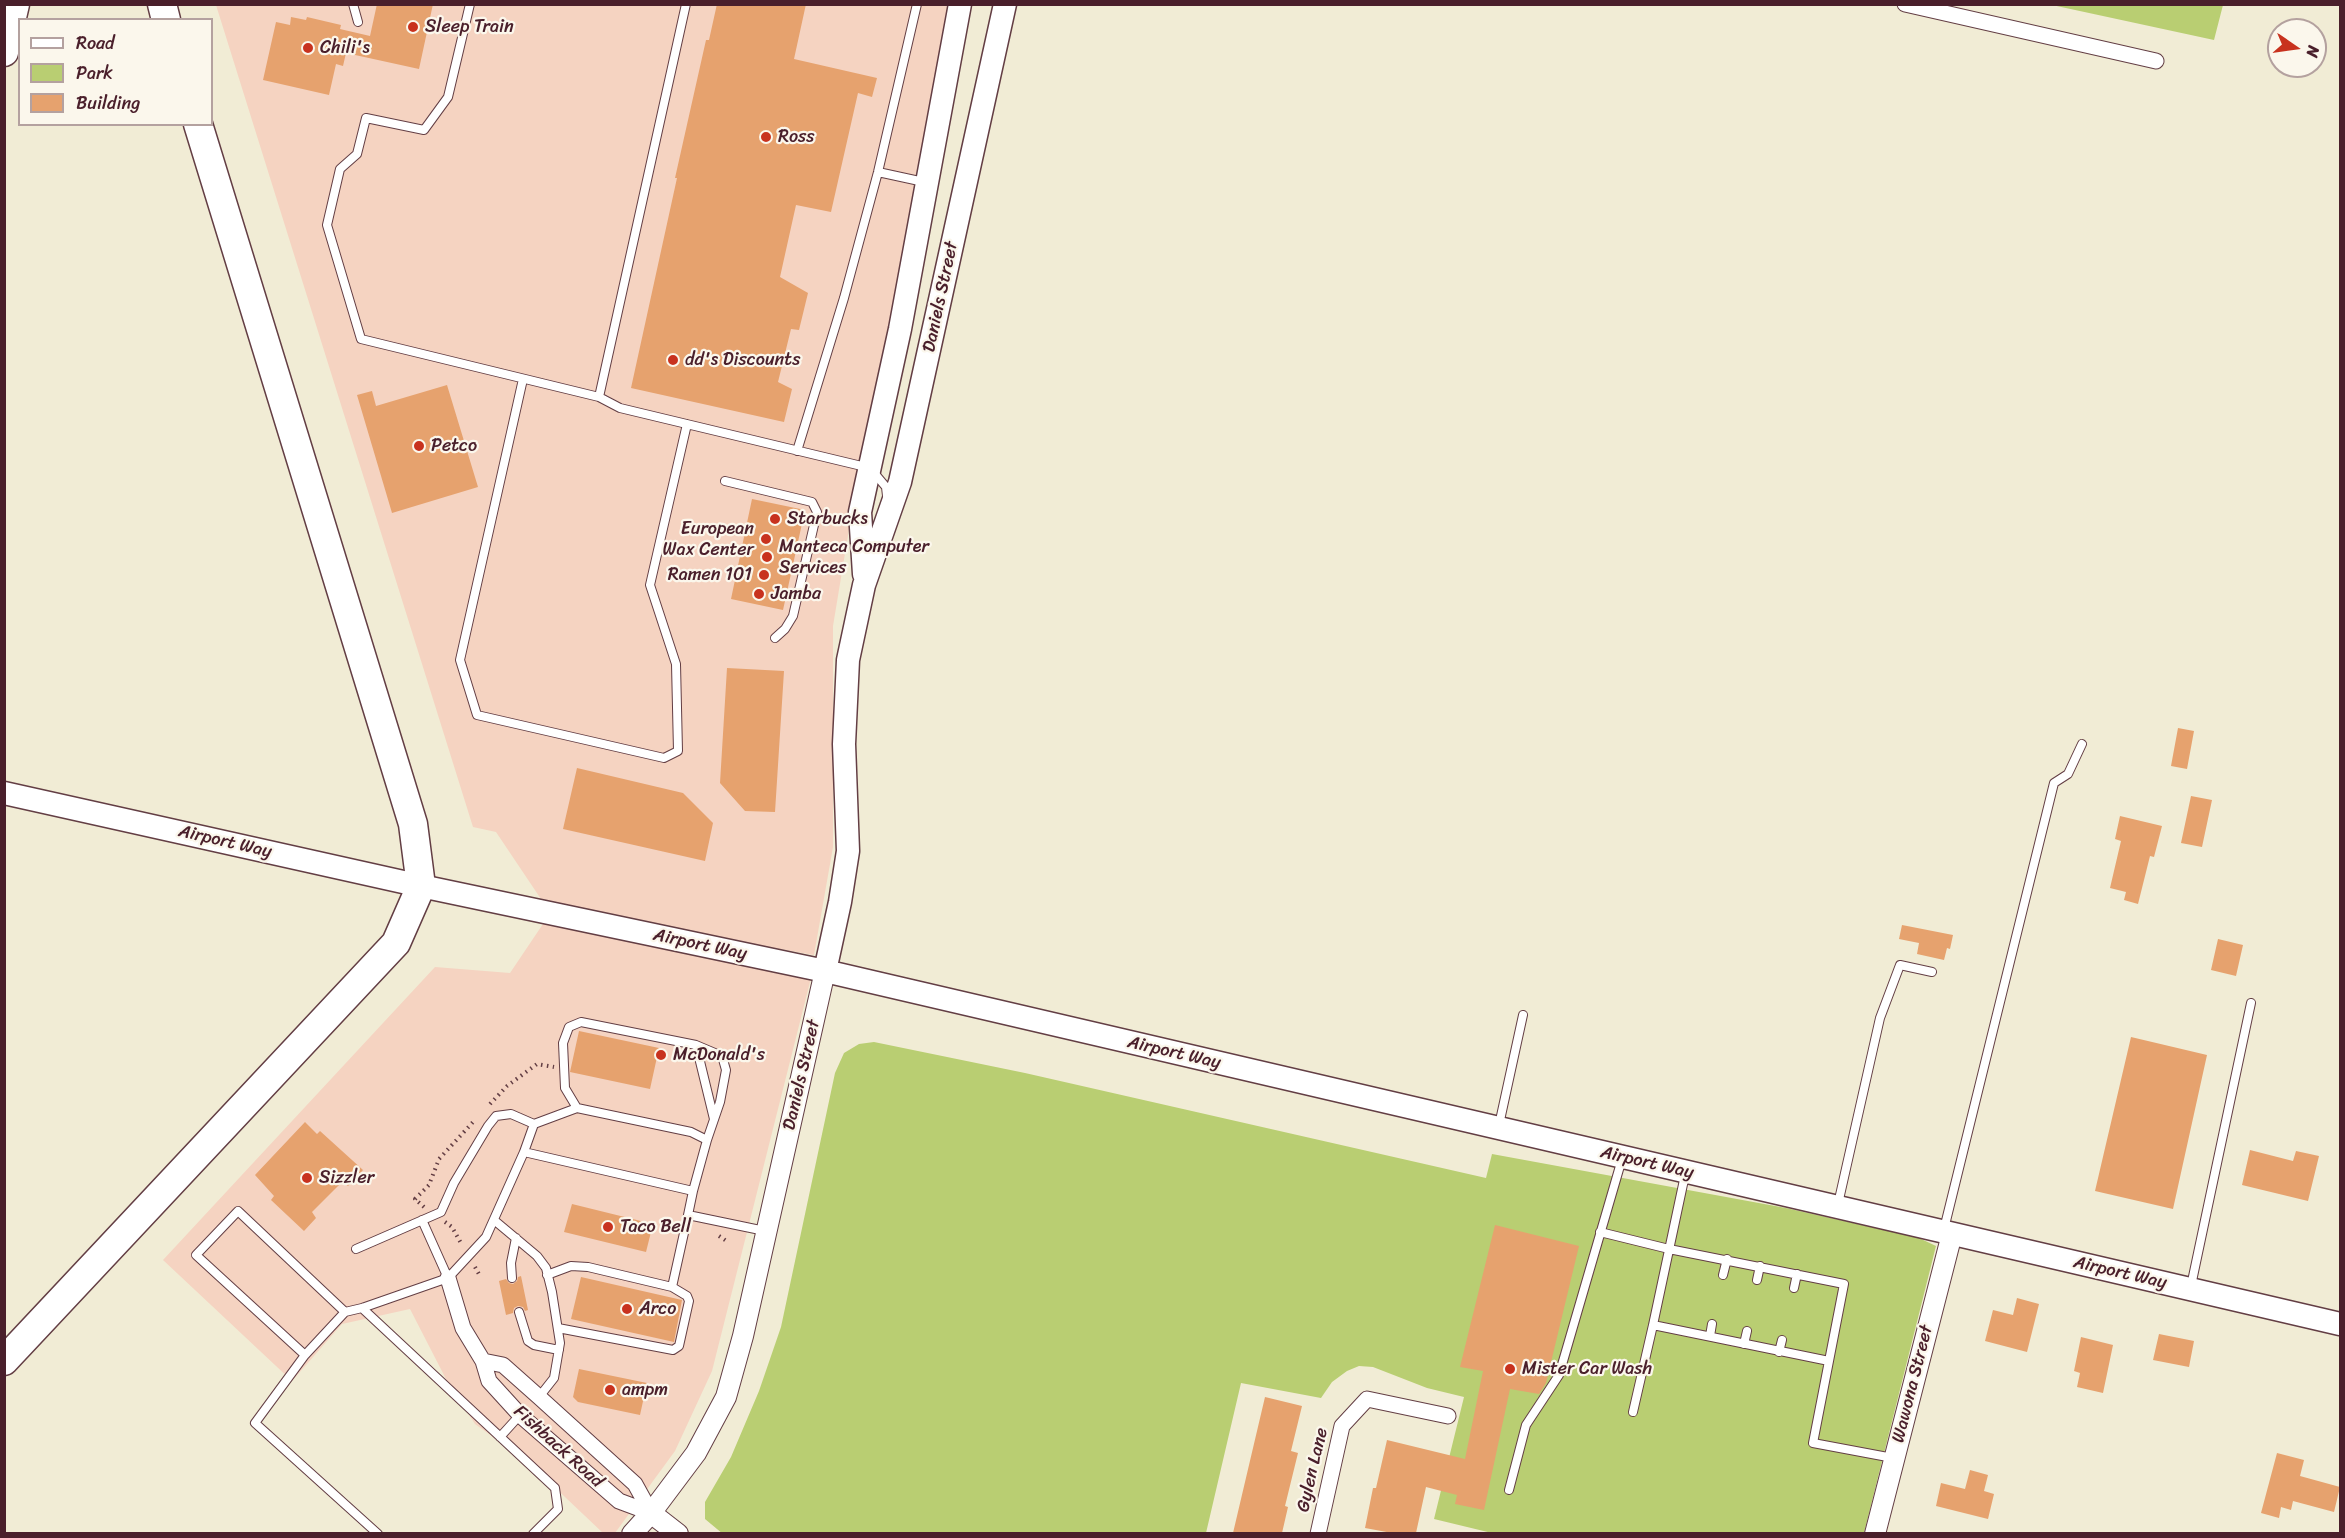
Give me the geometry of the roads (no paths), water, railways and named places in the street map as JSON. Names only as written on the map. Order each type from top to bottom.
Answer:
[{"type":"highway","points":[[4,52],[15,4]]},
{"type":"highway","points":[[4,1361],[396,943],[421,886],[413,824],[199,126]]},
{"type":"main road","name":"Daniels Street","points":[[864,585],[860,512],[900,330],[960,4]]},
{"type":"main road","name":"Daniels Street","points":[[825,971],[848,851],[844,744],[848,660],[864,585],[900,482],[1005,4]]},
{"type":"main road","name":"Airport Way","points":[[4,793],[421,886],[825,971],[2340,1324]]},
{"type":"street","points":[[1905,4],[2157,61]]},
{"type":"street","name":"Daniels Street","points":[[632,1533],[696,1453],[726,1397],[743,1336],[825,971]]},
{"type":"street","name":"Wawona Street","points":[[1875,1533],[1948,1233]]},
{"type":"street","name":"Fishback Road","points":[[448,1278],[463,1328],[483,1361],[489,1381],[520,1415],[619,1501],[651,1512],[678,1533]]},
{"type":"street","name":"Fishback Road","points":[[483,1361],[503,1365],[539,1397],[634,1484],[651,1512]]},
{"type":"street","name":"Gylen Lane","points":[[1318,1533],[1342,1426],[1367,1399],[1448,1416]]},
{"type":"lane","points":[[353,4],[358,22]]},
{"type":"lane","points":[[470,4],[448,97],[424,130],[366,118],[357,154],[340,169],[327,225],[361,339],[599,398],[620,408],[870,468],[886,487],[889,516]]},
{"type":"lane","points":[[599,398],[686,4]]},
{"type":"lane","points":[[797,451],[878,172],[917,4]]},
{"type":"lane","points":[[878,172],[928,183]]},
{"type":"lane","points":[[523,379],[460,660],[477,715],[664,758],[678,751],[676,664],[650,585],[687,424]]},
{"type":"lane","points":[[725,481],[812,502],[817,512],[793,616],[786,629],[775,638]]},
{"type":"lane","points":[[1948,1233],[2054,783],[2068,774],[2082,744]]},
{"type":"lane","points":[[1838,1207],[1880,1018],[1900,965],[1932,972]]},
{"type":"lane","points":[[2190,1290],[2251,1003]]},
{"type":"lane","points":[[1498,1128],[1522,1016]]},
{"type":"lane","points":[[577,1108],[565,1088],[563,1043],[569,1027],[581,1022],[696,1045],[722,1056],[726,1070],[714,1121],[693,1191],[672,1287]]},
{"type":"lane","points":[[696,1045],[714,1121]]},
{"type":"lane","points":[[356,1249],[441,1212],[454,1183],[488,1125],[496,1116],[511,1114],[534,1124],[577,1108],[691,1132],[707,1140]]},
{"type":"lane","points":[[378,1533],[255,1423],[305,1355],[345,1312],[448,1278],[486,1237],[534,1124]]},
{"type":"lane","points":[[524,1152],[693,1191]]},
{"type":"lane","points":[[1509,1491],[1526,1425],[1560,1375],[1622,1157]]},
{"type":"lane","points":[[1633,1412],[1686,1172]]},
{"type":"lane","points":[[305,1355],[196,1255],[238,1211],[345,1312]]},
{"type":"lane","points":[[688,1215],[766,1232]]},
{"type":"lane","points":[[422,1220],[448,1278]]},
{"type":"lane","points":[[494,1220],[537,1257],[547,1275],[558,1328],[559,1350],[554,1378],[539,1397]]},
{"type":"lane","points":[[1600,1232],[1669,1249],[1844,1284],[1813,1443],[1894,1458]]},
{"type":"lane","points":[[512,1278],[511,1263],[516,1238]]},
{"type":"lane","points":[[1723,1275],[1727,1259]]},
{"type":"lane","points":[[547,1275],[571,1266],[588,1267],[672,1287],[687,1296],[689,1301],[679,1346],[673,1350],[558,1328]]},
{"type":"lane","points":[[1757,1280],[1760,1266]]},
{"type":"lane","points":[[1794,1288],[1797,1274]]},
{"type":"lane","points":[[362,1308],[555,1488],[558,1509],[533,1533]]},
{"type":"lane","points":[[519,1312],[528,1341],[559,1350]]},
{"type":"lane","points":[[1710,1336],[1712,1324]]},
{"type":"lane","points":[[1653,1325],[1829,1361]]},
{"type":"lane","points":[[1744,1344],[1747,1331]]},
{"type":"lane","points":[[1779,1352],[1782,1340]]},
{"type":"lane","points":[[501,1437],[520,1415]]},
{"type":"place","name":"Sleep Train","points":[[413,27]]},
{"type":"place","name":"Chili's","points":[[308,48]]},
{"type":"place","name":"Ross","points":[[766,137]]},
{"type":"place","name":"dd's Discounts","points":[[673,360]]},
{"type":"place","name":"Petco","points":[[419,446]]},
{"type":"place","name":"Starbucks","points":[[775,519]]},
{"type":"place","name":"European Wax Center","points":[[766,539]]},
{"type":"place","name":"Manteca Computer Services","points":[[767,557]]},
{"type":"place","name":"Ramen 101","points":[[764,575]]},
{"type":"place","name":"Jamba","points":[[759,594]]},
{"type":"place","name":"McDonald's","points":[[661,1055]]},
{"type":"place","name":"Sizzler","points":[[307,1178]]},
{"type":"place","name":"Taco Bell","points":[[608,1227]]},
{"type":"place","name":"Arco","points":[[627,1309]]},
{"type":"place","name":"Mister Car Wash","points":[[1510,1369]]},
{"type":"place","name":"ampm","points":[[610,1390]]}]
